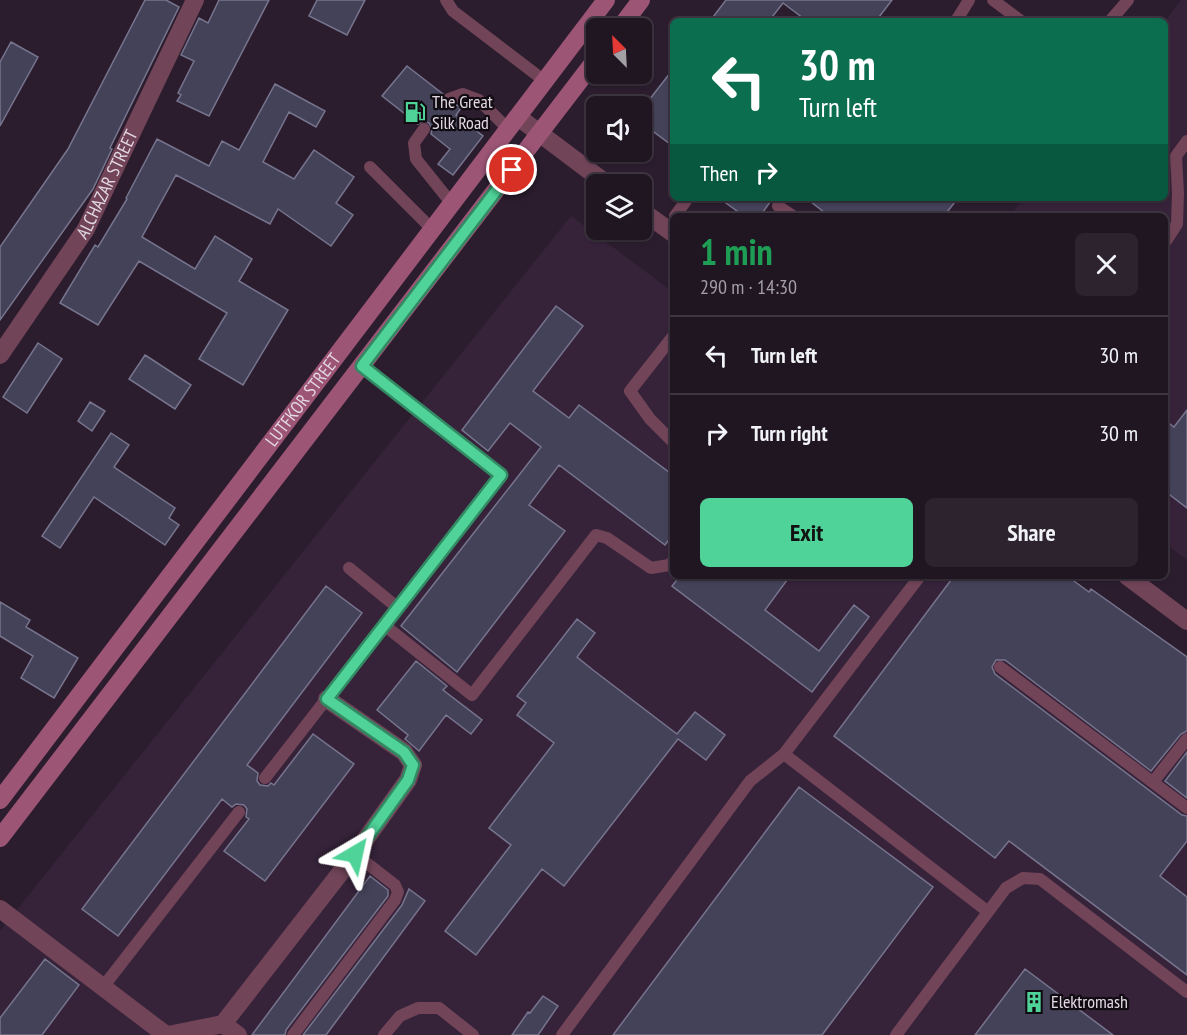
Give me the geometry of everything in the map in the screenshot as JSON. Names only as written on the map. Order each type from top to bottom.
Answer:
[{"type":"main road","name":"LUTFKOR STREET","points":[[0,800],[606,0]]},
{"type":"main road","points":[[628,18],[641,0]]},
{"type":"main road","points":[[539,134],[586,72]]},
{"type":"main road","name":"LUTFKOR STREET","points":[[0,838],[539,134]]},
{"type":"street","name":"ALCHAZAR STREET","points":[[0,355],[86,229],[195,0]]},
{"type":"street","points":[[514,124],[539,134],[593,174]]},
{"type":"street","points":[[652,215],[670,223]]},
{"type":"street","points":[[1131,579],[1187,621]]},
{"type":"street","points":[[1,912],[167,1035],[223,1024],[355,854],[408,780],[413,765],[404,752],[327,699]]},
{"type":"street","points":[[223,1024],[238,1035]]},
{"type":"lane","points":[[446,0],[453,11],[546,81]]},
{"type":"lane","points":[[958,18],[969,0]]},
{"type":"lane","points":[[993,0],[1017,18]]},
{"type":"lane","points":[[1113,18],[1128,0]]},
{"type":"lane","points":[[449,99],[463,94],[479,100],[514,124]]},
{"type":"lane","points":[[424,129],[414,143],[416,159],[452,204]]},
{"type":"lane","points":[[1168,239],[1178,224],[1176,156],[1187,141]]},
{"type":"lane","points":[[370,167],[433,230]]},
{"type":"lane","points":[[778,206],[788,213]]},
{"type":"lane","points":[[670,340],[630,391],[650,419],[670,439]]},
{"type":"lane","points":[[265,778],[501,475],[362,366]]},
{"type":"lane","points":[[384,625],[472,696],[596,535],[607,538],[651,568],[670,564]]},
{"type":"lane","points":[[348,568],[398,608]]},
{"type":"lane","points":[[562,1035],[750,781],[784,754],[918,579]]},
{"type":"lane","points":[[1000,667],[1187,808]]},
{"type":"lane","points":[[1153,782],[1187,739]]},
{"type":"lane","points":[[784,754],[987,911]]},
{"type":"lane","points":[[103,987],[239,812]]},
{"type":"lane","points":[[293,1035],[395,900],[398,892],[395,885],[355,854]]},
{"type":"lane","points":[[896,1035],[987,911],[1006,888],[1023,878],[1040,879],[1187,992]]},
{"type":"lane","points":[[384,1035],[400,1016],[418,1008],[439,1008],[473,1035]]},
{"type":"shaded area","points":[[1181,0],[1187,0],[1187,560],[1168,546],[1168,213],[1012,213],[1022,201],[1168,201],[1167,18]]},
{"type":"shaded area","points":[[571,216],[586,227],[586,240],[603,240],[670,290],[670,579],[1062,579],[1187,672],[1187,1035],[0,1035],[0,931]]},
{"type":"building","points":[[145,0],[166,0],[179,7],[110,148],[112,149],[93,189],[0,320],[0,247],[68,149]]},
{"type":"building","points":[[219,0],[269,0],[209,116],[177,101],[181,95],[178,93],[194,61],[181,55],[199,18],[208,23]]},
{"type":"building","points":[[317,0],[365,0],[347,35],[309,16]]},
{"type":"building","points":[[726,0],[892,0],[878,18],[803,18],[783,3],[771,18],[712,18]]},
{"type":"building","points":[[11,42],[38,57],[0,126],[0,62]]},
{"type":"building","points":[[407,66],[443,94],[441,101],[444,106],[457,105],[461,108],[456,115],[483,136],[453,175],[438,164],[450,149],[431,134],[432,129],[429,123],[424,121],[418,124],[382,96]]},
{"type":"building","points":[[670,73],[670,144],[652,130],[652,96]]},
{"type":"building","points":[[275,84],[325,111],[316,127],[289,112],[263,162],[294,179],[314,150],[354,177],[336,203],[353,215],[331,246],[278,209],[270,224],[176,175],[142,237],[195,269],[215,236],[252,259],[239,281],[288,310],[243,385],[199,359],[227,313],[139,261],[98,325],[60,303],[95,245],[98,247],[127,199],[157,139],[209,166],[222,141],[239,150]]},
{"type":"building","points":[[723,201],[771,201],[762,213],[740,213]]},
{"type":"building","points":[[810,201],[956,201],[946,213],[825,213]]},
{"type":"building","points":[[556,306],[583,326],[533,391],[569,418],[579,405],[670,473],[670,538],[665,545],[559,465],[529,505],[565,531],[457,672],[401,626],[541,447],[510,423],[488,451],[462,430]]},
{"type":"building","points":[[38,343],[62,359],[27,413],[3,397]]},
{"type":"building","points":[[145,355],[191,385],[175,409],[129,379]]},
{"type":"building","points":[[90,402],[105,411],[92,431],[78,421]]},
{"type":"building","points":[[1187,410],[1187,508],[1168,494],[1168,422],[1174,427]]},
{"type":"building","points":[[111,433],[129,445],[114,467],[175,508],[169,518],[179,525],[165,545],[94,497],[60,548],[42,536]]},
{"type":"building","points":[[678,579],[788,579],[765,610],[819,651],[854,605],[869,617],[812,692],[672,586]]},
{"type":"building","points":[[952,579],[1071,579],[1089,592],[1091,589],[1187,657],[1187,731],[1181,734],[1151,771],[1005,660],[996,660],[992,667],[995,674],[1182,815],[1187,816],[1187,841],[1160,876],[1187,897],[1187,975],[1009,841],[995,858],[834,736]]},
{"type":"building","points":[[326,586],[362,613],[247,765],[258,773],[257,781],[260,785],[268,786],[271,783],[274,785],[313,734],[354,764],[265,881],[224,851],[249,819],[246,817],[247,809],[244,805],[236,804],[232,807],[222,799],[118,936],[82,909]]},
{"type":"building","points":[[0,602],[30,620],[26,627],[78,658],[54,698],[21,678],[33,656],[0,636]]},
{"type":"building","points":[[577,619],[595,633],[577,657],[593,670],[677,734],[695,712],[725,735],[706,760],[678,739],[564,886],[542,869],[476,955],[445,931],[511,845],[489,828],[554,743],[517,715],[526,703],[517,696]]},
{"type":"building","points":[[416,661],[447,686],[443,690],[482,720],[471,734],[446,715],[419,751],[405,739],[408,735],[377,710]]},
{"type":"building","points":[[1187,752],[1187,798],[1165,781]]},
{"type":"building","points":[[799,787],[933,887],[822,1035],[613,1035]]},
{"type":"building","points":[[370,876],[388,890],[388,896],[286,1030],[285,1035],[252,1035]]},
{"type":"building","points":[[409,889],[425,901],[326,1035],[303,1035],[402,905]]},
{"type":"building","points":[[45,959],[79,985],[42,1035],[0,1035],[0,1018]]},
{"type":"building","name":"Elektromash","points":[[1025,969],[1113,1035],[975,1035]]},
{"type":"building","points":[[543,996],[558,1006],[538,1035],[512,1035],[528,1012],[530,1013]]},
{"type":"place","name":"The Great Silk Road","points":[[415,112]]},
{"type":"place","name":"Elektromash","points":[[1034,1002]]},
{"type":"route","points":[[355,854],[408,780],[413,765],[404,752],[327,699],[501,475],[362,366],[512,170]]}]
